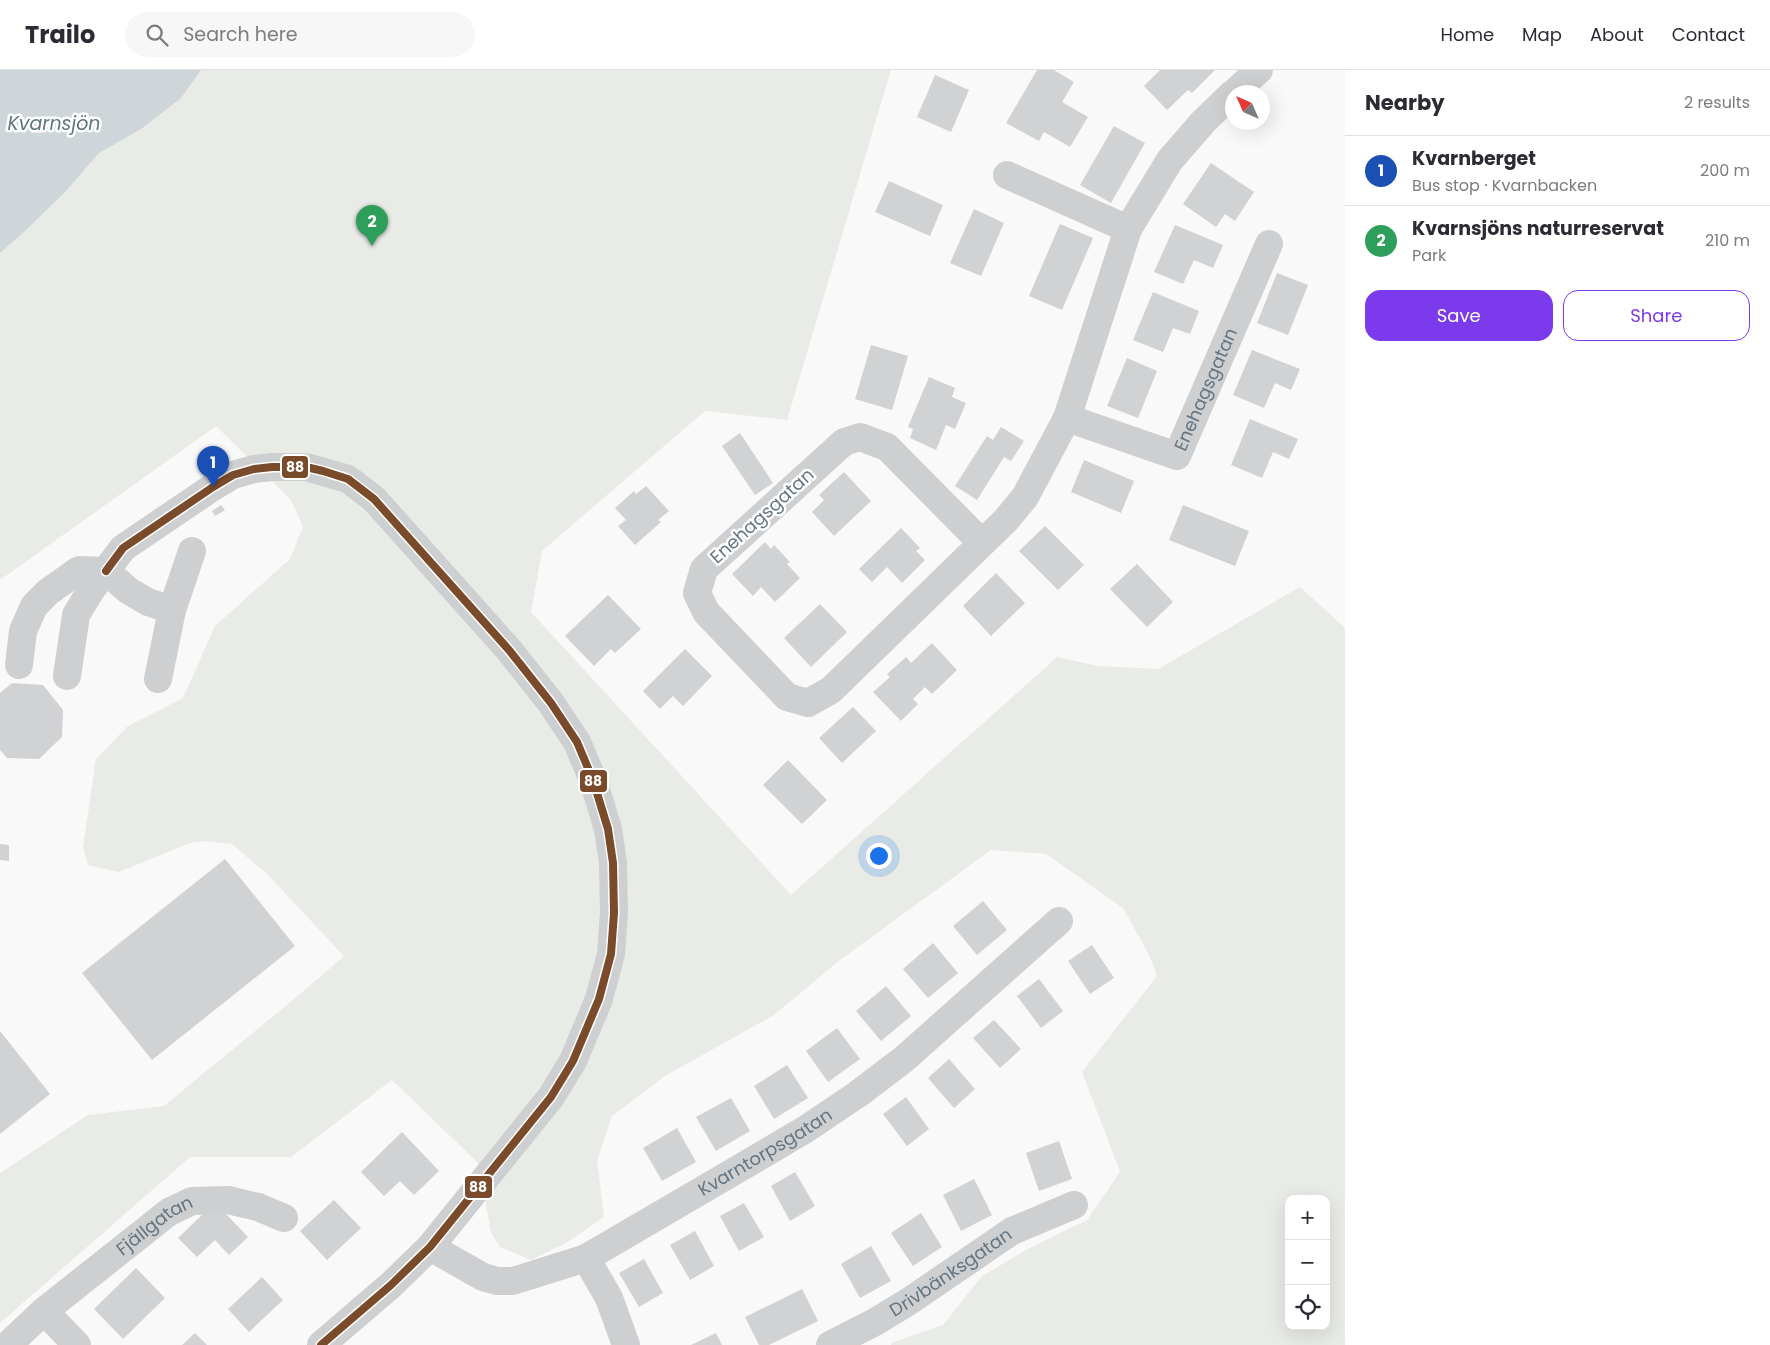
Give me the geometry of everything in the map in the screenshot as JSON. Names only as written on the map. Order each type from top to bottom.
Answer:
[{"type":"street","name":"Enehagsgatan","points":[[1243,85],[1259,70]]},
{"type":"street","name":"Enehagsgatan","points":[[982,543],[887,447],[860,437],[844,442],[839,446],[704,569],[697,593],[706,612],[787,697],[808,704],[831,690],[1006,520],[1025,497],[1067,418],[1128,229],[1170,160],[1204,121],[1225,102]]},
{"type":"street","points":[[1007,175],[1128,229]]},
{"type":"street","name":"Enehagsgatan","points":[[1067,418],[1177,456],[1269,244]]},
{"type":"street","points":[[67,676],[76,615],[91,590],[123,548],[233,475],[254,469],[272,467],[306,467],[348,480],[374,499],[509,650],[551,704],[577,742],[593,780],[608,829],[613,864],[614,913],[611,954],[599,999],[573,1061],[551,1097],[430,1247],[391,1285],[321,1345]]},
{"type":"street","points":[[158,679],[172,610],[192,551]]},
{"type":"street","points":[[19,665],[23,631],[34,606],[48,592],[79,570],[106,572],[129,591],[148,602],[172,610]]},
{"type":"street","name":"Kvarntorpsgatan","points":[[430,1247],[483,1277],[497,1281],[513,1281],[586,1258],[760,1156],[858,1094],[904,1059],[1059,921]]},
{"type":"street","name":"Fjällgatan","points":[[8,1345],[44,1311],[169,1212],[192,1201],[228,1200],[258,1207],[284,1218]]},
{"type":"street","name":"Drivbänksgatan","points":[[830,1345],[900,1307],[1012,1231],[1074,1206]]},
{"type":"street","points":[[586,1258],[608,1298],[626,1345]]},
{"type":"street","points":[[44,1311],[77,1345]]},
{"type":"shaded area","points":[[0,70],[891,70],[787,420],[705,411],[542,551],[531,612],[791,895],[1057,657],[1098,666],[1158,669],[1300,587],[1345,628],[1345,1345],[891,1345],[891,1343],[943,1325],[982,1276],[1026,1250],[1087,1220],[1120,1172],[1082,1072],[1157,976],[1150,957],[1123,908],[1046,854],[991,850],[840,960],[774,1015],[665,1076],[612,1116],[597,1161],[604,1217],[566,1243],[531,1260],[500,1247],[491,1233],[479,1164],[392,1080],[291,1157],[190,1157],[0,1323],[0,1173],[88,1115],[164,1106],[344,956],[269,876],[232,844],[206,841],[190,843],[119,872],[88,865],[83,847],[96,759],[128,726],[183,698],[215,626],[290,559],[303,527],[291,500],[216,426],[0,580]]},
{"type":"water","name":"Kvarnsjön","points":[[0,70],[201,70],[181,98],[141,129],[99,153],[66,191],[0,253]]},
{"type":"building","points":[[1037,70],[1054,70],[1074,82],[1062,102],[1088,117],[1070,147],[1044,132],[1039,141],[1006,123]]},
{"type":"building","points":[[1160,70],[1215,70],[1192,93],[1188,90],[1167,110],[1144,86]]},
{"type":"building","points":[[935,75],[969,90],[951,132],[917,117]]},
{"type":"building","points":[[1114,126],[1145,143],[1111,203],[1080,185]]},
{"type":"building","points":[[1211,163],[1254,192],[1235,221],[1225,214],[1216,227],[1183,204]]},
{"type":"building","points":[[889,181],[943,205],[930,236],[875,212]]},
{"type":"building","points":[[974,209],[1004,223],[981,276],[950,263]]},
{"type":"building","points":[[1060,224],[1093,238],[1062,310],[1029,296]]},
{"type":"building","points":[[1175,225],[1223,245],[1213,268],[1194,260],[1183,284],[1154,272]]},
{"type":"building","points":[[1277,273],[1308,285],[1288,335],[1257,323]]},
{"type":"building","points":[[1153,292],[1199,311],[1190,334],[1173,328],[1163,352],[1133,340]]},
{"type":"building","points":[[871,345],[908,356],[892,410],[855,399]]},
{"type":"building","points":[[1252,350],[1300,369],[1291,390],[1275,383],[1264,408],[1233,395]]},
{"type":"building","points":[[1127,358],[1157,371],[1138,418],[1107,406]]},
{"type":"building","points":[[929,377],[955,388],[952,397],[966,403],[955,429],[946,425],[936,450],[910,438],[913,429],[908,427]]},
{"type":"building","points":[[1250,419],[1298,439],[1289,459],[1273,452],[1262,478],[1231,465]]},
{"type":"building","points":[[1001,427],[1024,441],[1011,461],[1004,457],[977,500],[955,486],[987,436],[993,440]]},
{"type":"building","points":[[740,433],[773,483],[755,495],[722,446]]},
{"type":"building","points":[[1084,460],[1134,481],[1121,513],[1071,492]]},
{"type":"building","points":[[844,472],[871,501],[834,536],[812,512],[824,500],[819,495]]},
{"type":"building","points":[[646,486],[669,511],[658,520],[661,522],[635,545],[618,526],[626,520],[615,508],[634,491],[636,494]]},
{"type":"building","points":[[221,505],[225,510],[215,516],[212,511]]},
{"type":"building","points":[[1183,505],[1249,531],[1235,566],[1169,540]]},
{"type":"building","points":[[1045,526],[1084,565],[1058,590],[1019,551]]},
{"type":"building","points":[[901,528],[920,548],[916,551],[925,560],[902,583],[887,567],[872,582],[859,569]]},
{"type":"building","points":[[765,542],[771,549],[774,545],[790,562],[787,564],[800,578],[775,602],[761,587],[753,596],[732,574]]},
{"type":"building","points":[[1137,564],[1173,602],[1147,627],[1110,589]]},
{"type":"building","points":[[996,573],[1025,603],[991,636],[963,606]]},
{"type":"building","points":[[608,595],[641,629],[615,653],[611,649],[594,666],[565,636]]},
{"type":"building","points":[[820,604],[847,632],[811,667],[784,638]]},
{"type":"building","points":[[932,643],[957,670],[932,694],[925,687],[913,699],[918,704],[901,721],[873,692],[890,677],[887,674],[906,657],[911,663]]},
{"type":"building","points":[[685,649],[712,676],[683,706],[673,696],[660,709],[643,691]]},
{"type":"building","points":[[12,683],[43,685],[63,710],[62,737],[39,759],[7,758],[0,750],[0,693]]},
{"type":"building","points":[[853,707],[876,731],[842,763],[819,738]]},
{"type":"building","points":[[788,760],[827,800],[802,824],[763,785]]},
{"type":"building","points":[[0,844],[9,845],[9,861],[0,860]]},
{"type":"building","points":[[225,859],[295,946],[152,1060],[82,973]]},
{"type":"building","points":[[983,901],[1007,930],[977,955],[953,926]]},
{"type":"building","points":[[933,943],[958,973],[928,998],[903,969]]},
{"type":"building","points":[[1092,945],[1114,978],[1090,994],[1068,961]]},
{"type":"building","points":[[1039,979],[1063,1011],[1041,1028],[1017,996]]},
{"type":"building","points":[[886,986],[911,1016],[881,1041],[856,1011]]},
{"type":"building","points":[[994,1020],[1021,1049],[1000,1068],[973,1038]]},
{"type":"building","points":[[837,1028],[860,1059],[828,1082],[806,1051]]},
{"type":"building","points":[[0,1031],[50,1094],[0,1134]]},
{"type":"building","points":[[949,1059],[975,1089],[954,1108],[928,1078]]},
{"type":"building","points":[[787,1065],[808,1098],[774,1119],[754,1086]]},
{"type":"building","points":[[906,1097],[929,1129],[907,1146],[883,1114]]},
{"type":"building","points":[[731,1098],[750,1131],[716,1151],[696,1117]]},
{"type":"building","points":[[677,1128],[696,1162],[662,1181],[643,1148]]},
{"type":"building","points":[[402,1132],[439,1171],[414,1195],[400,1181],[384,1196],[361,1172]]},
{"type":"building","points":[[1059,1141],[1072,1179],[1039,1191],[1026,1153]]},
{"type":"building","points":[[795,1172],[815,1206],[790,1221],[771,1186]]},
{"type":"building","points":[[974,1179],[992,1215],[961,1231],[943,1195]]},
{"type":"building","points":[[334,1200],[361,1228],[327,1260],[300,1231]]},
{"type":"building","points":[[744,1203],[764,1237],[739,1251],[720,1216]]},
{"type":"building","points":[[921,1213],[942,1247],[913,1266],[891,1233]]},
{"type":"building","points":[[203,1214],[226,1214],[248,1237],[229,1255],[215,1240],[197,1257],[178,1238]]},
{"type":"building","points":[[695,1231],[714,1266],[690,1280],[670,1245]]},
{"type":"building","points":[[871,1246],[891,1281],[860,1298],[841,1264]]},
{"type":"building","points":[[644,1259],[663,1293],[639,1307],[619,1273]]},
{"type":"building","points":[[136,1268],[165,1298],[123,1339],[94,1309]]},
{"type":"building","points":[[262,1277],[283,1300],[249,1332],[228,1309]]},
{"type":"building","points":[[802,1289],[818,1321],[769,1345],[759,1345],[745,1317]]},
{"type":"building","points":[[195,1333],[207,1345],[182,1345]]},
{"type":"building","points":[[716,1333],[722,1345],[691,1345]]},
{"type":"transit line","name":"88","points":[[106,571],[123,548],[233,475],[254,469],[272,467],[306,467],[348,479],[374,499],[509,650],[551,703],[577,742],[593,780],[608,829],[613,863],[614,913],[611,954],[599,999],[573,1061],[551,1097],[430,1247],[391,1285],[321,1345]]},
{"type":"place","name":"Kvarnsjöns naturreservat","points":[[372,246]]},
{"type":"place","name":"Kvarnberget","points":[[213,487]]}]
